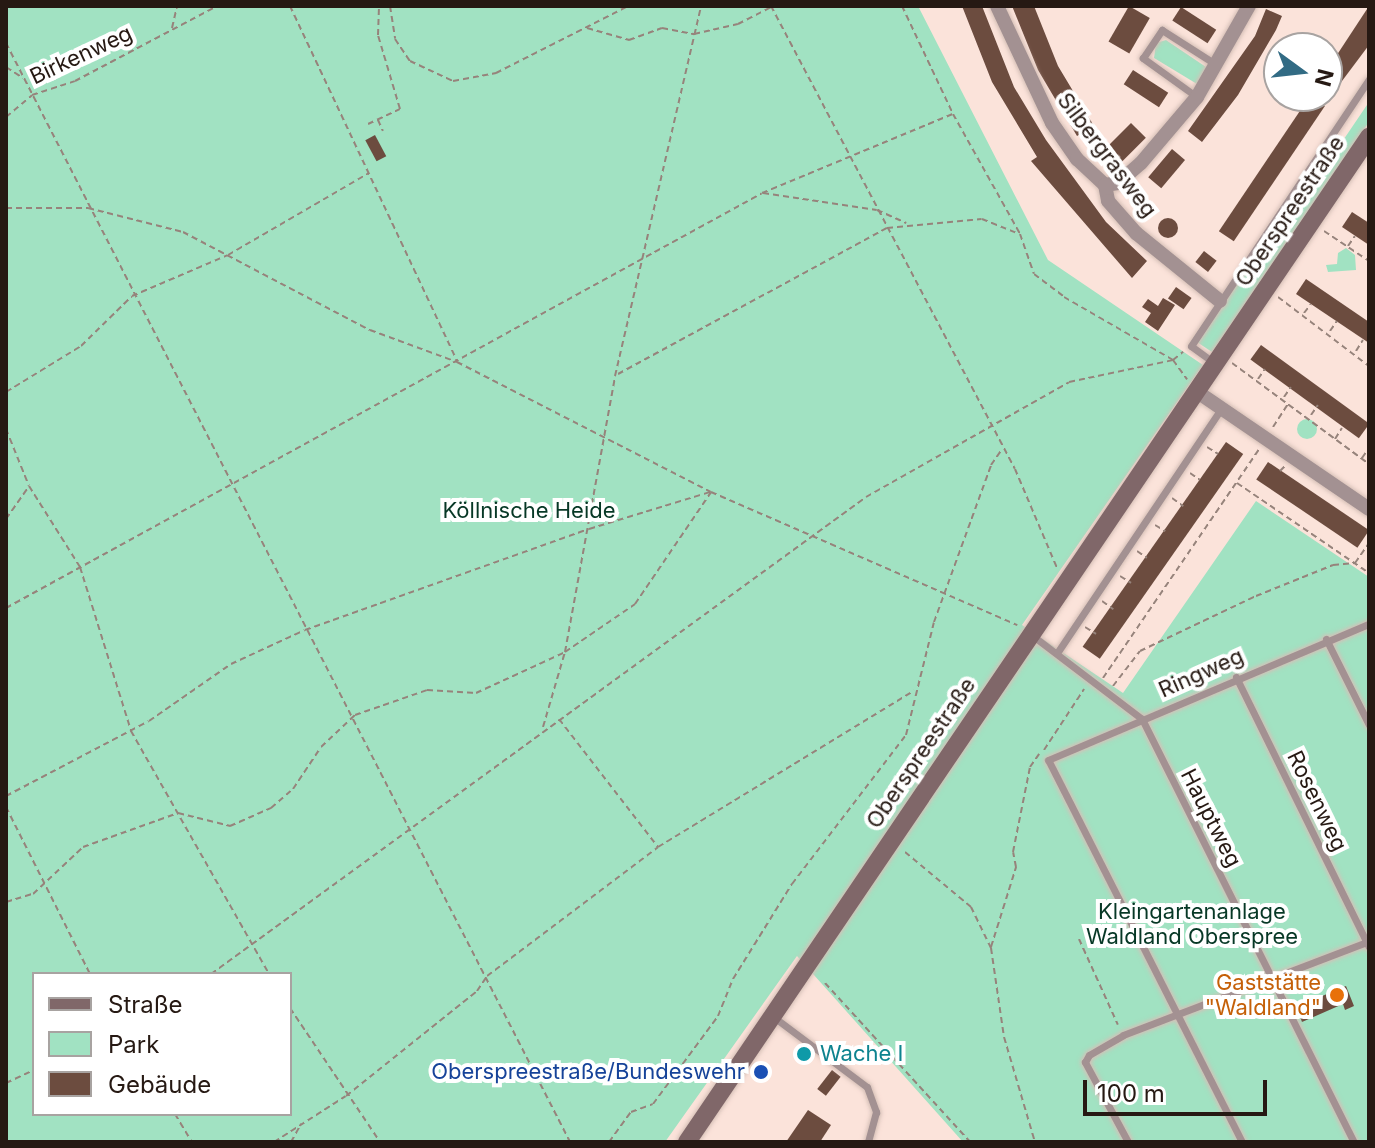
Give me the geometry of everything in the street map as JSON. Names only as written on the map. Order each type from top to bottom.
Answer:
[{"type":"main road","name":"Oberspreestraße","points":[[687,1142],[1369,137]]},
{"type":"street","name":"Silbergrasweg","points":[[997,6],[1052,123],[1077,159],[1105,185],[1108,201],[1136,233],[1220,301]]},
{"type":"street","points":[[1105,185],[1118,183],[1141,163],[1197,97],[1218,66],[1249,6]]},
{"type":"street","points":[[1196,391],[1369,509]]},
{"type":"lane","points":[[1197,97],[1143,58],[1162,30],[1218,66]]},
{"type":"lane","points":[[1218,359],[1191,346],[1369,79]]},
{"type":"lane","points":[[1057,653],[1220,410]]},
{"type":"lane","name":"Ringweg","points":[[1176,1017],[1048,760],[1236,677],[1369,624]]},
{"type":"lane","points":[[1031,635],[1110,690],[1142,719]]},
{"type":"lane","points":[[1326,639],[1369,725]]},
{"type":"lane","name":"Rosenweg","points":[[1236,677],[1368,943]]},
{"type":"lane","name":"Hauptweg","points":[[1142,719],[1354,1142]]},
{"type":"lane","points":[[1128,1142],[1085,1058],[1123,1035],[1176,1017],[1270,976],[1368,943]]},
{"type":"lane","points":[[773,1016],[867,1087],[876,1112],[868,1142]]},
{"type":"lane","points":[[1176,1017],[1242,1142]]},
{"type":"path","points":[[172,28],[177,6]]},
{"type":"path","name":"Birkenweg","points":[[6,117],[32,95],[75,81],[217,6]]},
{"type":"path","points":[[290,6],[457,362]]},
{"type":"path","points":[[368,124],[400,109],[378,35],[379,6]]},
{"type":"path","points":[[390,6],[395,39],[410,61],[453,81],[496,73],[628,6]]},
{"type":"path","points":[[543,728],[565,652],[615,376],[701,6]]},
{"type":"path","points":[[586,27],[629,40],[662,28],[694,34],[738,24],[771,6],[989,423],[1065,586]]},
{"type":"path","points":[[902,6],[953,114],[1020,234],[1034,274],[1064,297],[1173,360],[1196,391]]},
{"type":"path","points":[[6,43],[132,296],[305,630],[355,715],[570,1142]]},
{"type":"path","points":[[6,67],[24,79]]},
{"type":"path","points":[[6,608],[233,487],[762,193],[953,114]]},
{"type":"path","points":[[378,119],[383,131]]},
{"type":"path","points":[[6,392],[81,346],[132,296],[228,255],[369,173]]},
{"type":"path","points":[[762,193],[877,210],[905,225]]},
{"type":"path","points":[[6,208],[88,208],[183,232],[370,330],[457,362],[602,439],[711,492],[945,590],[1031,635]]},
{"type":"path","points":[[615,376],[887,228],[982,219],[1020,234]]},
{"type":"path","points":[[1311,222],[1369,261]]},
{"type":"path","points":[[1348,247],[1355,236]]},
{"type":"path","points":[[1266,289],[1329,332],[1369,366]]},
{"type":"path","points":[[1303,314],[1311,304]]},
{"type":"path","points":[[1329,332],[1337,321]]},
{"type":"path","points":[[1355,352],[1363,340]]},
{"type":"path","points":[[214,972],[253,948],[543,728],[815,534],[989,423],[1069,382],[1173,360],[1191,346]]},
{"type":"path","points":[[1218,359],[1258,380],[1311,416],[1334,440],[1369,464]]},
{"type":"path","points":[[1258,380],[1265,369]]},
{"type":"path","points":[[1284,398],[1291,387]]},
{"type":"path","points":[[1100,683],[1289,402]]},
{"type":"path","points":[[1311,416],[1318,405]]},
{"type":"path","points":[[1334,440],[1342,428]]},
{"type":"path","points":[[6,429],[29,486],[80,567],[131,731],[268,972]]},
{"type":"path","points":[[1206,446],[1218,454]]},
{"type":"path","points":[[1361,458],[1369,448]]},
{"type":"path","points":[[609,1142],[631,1112],[653,1104],[718,1016],[733,979],[792,884],[906,735],[915,690],[945,590],[991,465],[1002,449]]},
{"type":"path","points":[[1189,472],[1200,480]]},
{"type":"path","points":[[1236,482],[1369,573]]},
{"type":"path","points":[[6,519],[29,486]]},
{"type":"path","points":[[6,796],[131,731],[231,664],[305,630],[589,529],[711,492]]},
{"type":"path","points":[[6,902],[33,894],[83,847],[178,813],[230,826],[271,808],[355,715],[427,690],[476,693],[565,652],[635,604],[711,492]]},
{"type":"path","points":[[1171,498],[1183,506]]},
{"type":"path","points":[[1154,524],[1165,531]]},
{"type":"path","points":[[1110,690],[1140,651],[1256,596],[1333,565],[1355,563],[1369,543]]},
{"type":"path","points":[[1136,550],[1147,558]]},
{"type":"path","points":[[1119,575],[1131,583]]},
{"type":"path","points":[[1101,601],[1113,609]]},
{"type":"path","points":[[1084,627],[1096,634]]},
{"type":"path","points":[[991,948],[1016,867],[1013,852],[1030,767],[1091,677]]},
{"type":"path","points":[[274,1142],[346,1096],[477,991],[487,976],[658,847],[915,690]]},
{"type":"path","points":[[558,718],[658,847]]},
{"type":"path","points":[[6,807],[89,972]]},
{"type":"path","points":[[901,849],[971,907],[991,948],[1004,1037],[1035,1142]]},
{"type":"path","points":[[1079,939],[1123,1035]]},
{"type":"path","points":[[1270,976],[1310,991]]},
{"type":"path","points":[[825,983],[970,1142]]},
{"type":"path","points":[[292,1011],[346,1096],[380,1142]]},
{"type":"path","points":[[6,1083],[32,1071]]},
{"type":"path","points":[[176,1116],[192,1142]]},
{"type":"path","points":[[291,1142],[301,1123]]},
{"type":"green space","name":"Köllnische Heide","points":[[6,6],[918,6],[1048,260],[1203,365],[1022,625],[1123,693],[1256,501],[1369,577],[1369,1142],[963,1142],[797,956],[665,1142],[6,1142]]},
{"type":"green space","points":[[1166,40],[1206,67],[1197,84],[1154,58],[1156,43]]},
{"type":"green space","points":[[1369,102],[1369,122],[1212,352],[1197,342],[1320,160],[1327,164]]},
{"type":"green space","points":[[1346,248],[1355,255],[1356,270],[1328,272],[1326,265],[1337,264],[1338,253]]},
{"type":"green space","points":[[1303,419],[1311,419],[1317,429],[1311,439],[1303,439],[1297,433],[1297,425]]},
{"type":"building","points":[[962,6],[982,6],[1014,87],[1046,140],[1106,222],[1147,261],[1132,278],[1031,161],[1037,157],[992,82]]},
{"type":"building","points":[[1012,6],[1034,6],[1058,66],[1094,126],[1077,136],[1038,70]]},
{"type":"building","points":[[1129,6],[1150,18],[1129,54],[1108,42]]},
{"type":"building","points":[[1369,6],[1369,45],[1343,80],[1343,46]]},
{"type":"building","points":[[1181,7],[1216,30],[1208,43],[1172,20]]},
{"type":"building","points":[[1266,9],[1282,16],[1275,32],[1263,32],[1263,52],[1238,95],[1202,142],[1188,131],[1255,36]]},
{"type":"building","points":[[1133,70],[1168,93],[1159,107],[1124,84]]},
{"type":"building","points":[[1299,112],[1321,112],[1234,241],[1219,231]]},
{"type":"building","points":[[1131,123],[1146,138],[1117,167],[1102,152]]},
{"type":"building","points":[[375,135],[386,156],[377,161],[365,140]]},
{"type":"building","points":[[1172,149],[1185,160],[1161,188],[1148,177]]},
{"type":"building","points":[[1352,212],[1369,223],[1369,245],[1342,227]]},
{"type":"building","points":[[1168,218],[1175,221],[1178,228],[1175,235],[1168,238],[1161,235],[1158,228],[1161,221]]},
{"type":"building","points":[[1204,251],[1217,261],[1208,272],[1195,262]]},
{"type":"building","points":[[1306,279],[1369,322],[1369,343],[1296,294]]},
{"type":"building","points":[[1176,287],[1192,298],[1184,309],[1168,298]]},
{"type":"building","points":[[1163,298],[1175,305],[1158,331],[1145,322],[1151,313],[1142,307],[1148,299],[1158,306]]},
{"type":"building","points":[[1261,345],[1369,423],[1359,438],[1250,360]]},
{"type":"building","points":[[1226,442],[1243,454],[1100,659],[1083,647]]},
{"type":"building","points":[[1268,462],[1369,530],[1357,548],[1256,479]]},
{"type":"building","name":"Gaststätte \"Waldland\"","points":[[1346,986],[1354,1006],[1345,1010],[1343,1004],[1302,1022],[1296,1007]]},
{"type":"building","points":[[832,1070],[841,1077],[826,1096],[817,1089]]},
{"type":"building","points":[[808,1110],[831,1125],[820,1142],[786,1142]]},
{"type":"place","name":"Gaststätte \"Waldland\"","points":[[1337,995]]},
{"type":"place","name":"Wache I","points":[[804,1054]]},
{"type":"place","name":"Oberspreestraße/Bundeswehr","points":[[761,1072]]},
{"type":"park label","name":"Kleingartenanlage Waldland Oberspree","points":[[1192,924]]}]
